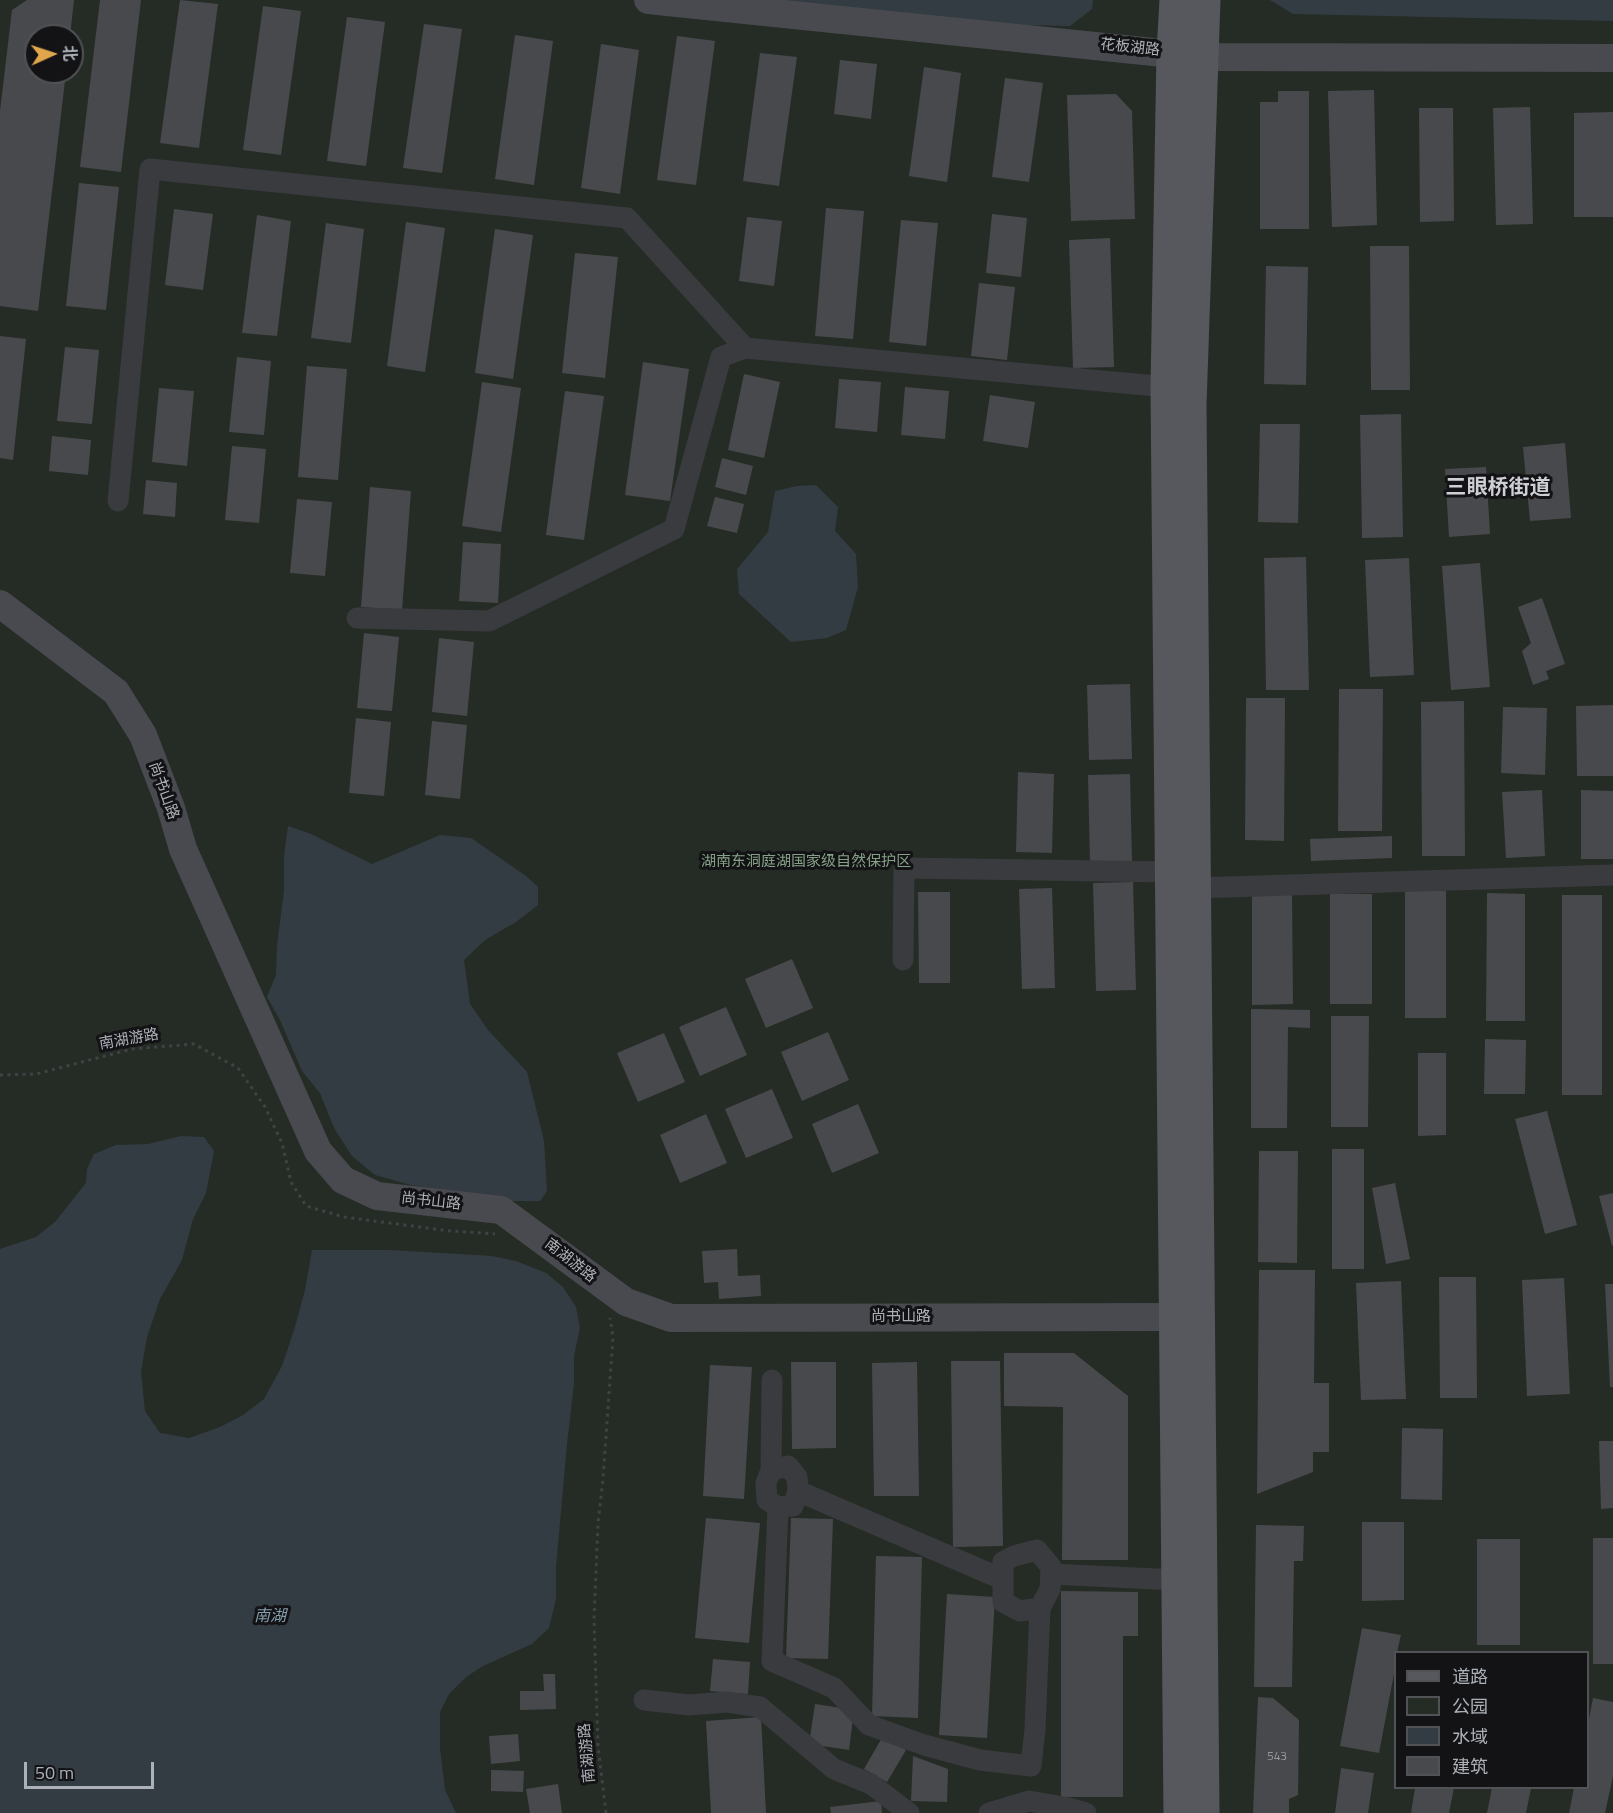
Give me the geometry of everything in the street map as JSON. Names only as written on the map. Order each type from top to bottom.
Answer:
[{"type":"main road","points":[[1194,3],[1188,55],[1167,387],[1182,880],[1203,1813]]},
{"type":"main road","points":[[1180,1813],[1175,1317],[1190,405],[1188,55]]},
{"type":"street","name":"花板湖路","points":[[648,0],[1188,55],[1613,58]]},
{"type":"street","points":[[118,501],[150,169],[627,218],[745,348]]},
{"type":"street","points":[[357,618],[489,621],[674,529],[721,357],[745,348],[1167,387]]},
{"type":"street","name":"尚书山路","points":[[0,604],[116,692],[143,735],[171,808],[183,849],[318,1151],[343,1180],[377,1196],[501,1210],[626,1302],[671,1318],[1175,1317]]},
{"type":"street","points":[[903,960],[904,868],[1182,880],[1613,875]]},
{"type":"street","points":[[771,1470],[788,1466],[797,1477],[798,1491],[792,1506],[778,1507],[766,1500],[766,1483],[771,1470],[772,1380]]},
{"type":"street","points":[[798,1491],[1002,1579]]},
{"type":"street","points":[[778,1507],[772,1661],[834,1688],[869,1725],[924,1745],[980,1760],[1031,1766],[1035,1729],[1040,1608],[1050,1589],[1051,1567],[1037,1550],[1014,1556],[1003,1563],[1003,1602],[1020,1611],[1040,1608]]},
{"type":"street","points":[[1051,1574],[1177,1580]]},
{"type":"street","points":[[644,1700],[689,1705],[727,1702],[760,1707],[834,1769],[871,1784],[909,1813]]},
{"type":"street","points":[[989,1813],[1029,1801],[1086,1813]]},
{"type":"path","name":"南湖游路","points":[[0,1075],[36,1074],[132,1048],[194,1044],[238,1068],[269,1116],[282,1143],[291,1182],[306,1206],[344,1217],[450,1231],[504,1235]]},
{"type":"path","name":"南湖游路","points":[[606,1813],[598,1746],[594,1619],[598,1523],[613,1337],[608,1311]]},
{"type":"green space","name":"湖南东洞庭湖国家级自然保护区","points":[[0,0],[1613,0],[1613,1813],[0,1813]]},
{"type":"water","points":[[710,0],[1093,0],[1092,9],[1070,26],[976,24]]},
{"type":"water","points":[[1270,0],[1613,0],[1613,21],[1293,14]]},
{"type":"water","points":[[816,485],[838,507],[835,531],[856,554],[858,587],[846,630],[827,638],[791,642],[739,594],[737,569],[768,532],[775,491]]},
{"type":"water","points":[[288,826],[311,834],[372,864],[440,835],[471,838],[538,887],[538,905],[516,922],[485,940],[464,960],[470,1004],[488,1030],[527,1072],[544,1141],[547,1191],[540,1201],[507,1201],[411,1185],[375,1175],[352,1156],[334,1128],[320,1093],[302,1071],[280,1020],[267,997],[276,975]]},
{"type":"water","name":"南湖","points":[[181,1136],[204,1137],[214,1151],[206,1193],[193,1219],[182,1260],[160,1299],[147,1337],[141,1372],[145,1411],[160,1433],[189,1438],[220,1427],[243,1415],[264,1399],[282,1366],[295,1327],[312,1250],[390,1250],[492,1256],[516,1261],[546,1273],[563,1287],[576,1307],[580,1328],[574,1356],[574,1384],[556,1567],[556,1599],[549,1628],[532,1644],[483,1666],[466,1677],[449,1694],[440,1712],[440,1748],[445,1790],[456,1813],[0,1813],[0,1249],[36,1237],[55,1222],[86,1183],[87,1169],[94,1154],[116,1145],[148,1144]]},
{"type":"building","points":[[27,0],[74,0],[71,24],[24,24],[24,84],[65,84],[38,311],[0,306],[0,111],[12,10]]},
{"type":"building","points":[[100,0],[141,0],[121,172],[80,167]]},
{"type":"building","points":[[180,0],[218,4],[199,148],[160,143]]},
{"type":"building","points":[[263,6],[301,11],[281,155],[243,150]]},
{"type":"building","points":[[347,17],[385,22],[366,166],[327,161]]},
{"type":"building","points":[[424,24],[462,29],[442,173],[403,168]]},
{"type":"building","points":[[515,35],[553,41],[534,185],[495,179]]},
{"type":"building","points":[[677,36],[715,41],[696,185],[657,180]]},
{"type":"building","points":[[601,44],[639,50],[620,194],[581,188]]},
{"type":"building","points":[[760,53],[797,57],[779,186],[743,181]]},
{"type":"building","points":[[840,60],[877,64],[871,119],[834,114]]},
{"type":"building","points":[[924,67],[961,73],[947,182],[909,176]]},
{"type":"building","points":[[1005,78],[1043,83],[1029,182],[992,177]]},
{"type":"building","points":[[1374,90],[1377,225],[1332,227],[1328,91]]},
{"type":"building","points":[[1278,91],[1309,91],[1309,229],[1260,229],[1260,102],[1278,102]]},
{"type":"building","points":[[1116,94],[1132,111],[1135,219],[1071,221],[1067,95]]},
{"type":"building","points":[[1530,107],[1533,224],[1496,225],[1493,108]]},
{"type":"building","points":[[1419,108],[1453,108],[1454,221],[1420,222]]},
{"type":"building","points":[[1613,112],[1613,217],[1574,217],[1574,113]]},
{"type":"building","points":[[79,183],[119,187],[106,310],[66,306]]},
{"type":"building","points":[[826,208],[864,211],[853,339],[815,336]]},
{"type":"building","points":[[174,209],[213,214],[203,290],[165,285]]},
{"type":"building","points":[[992,214],[1027,218],[1021,277],[986,273]]},
{"type":"building","points":[[257,215],[291,221],[277,336],[242,333]]},
{"type":"building","points":[[747,217],[782,221],[774,286],[739,281]]},
{"type":"building","points":[[901,220],[938,223],[926,346],[889,342]]},
{"type":"building","points":[[406,222],[445,228],[425,372],[387,366]]},
{"type":"building","points":[[326,223],[364,229],[351,343],[311,338]]},
{"type":"building","points":[[495,229],[533,235],[513,379],[475,373]]},
{"type":"building","points":[[1110,238],[1114,367],[1073,368],[1069,240]]},
{"type":"building","points":[[1370,246],[1409,246],[1410,390],[1371,390]]},
{"type":"building","points":[[575,253],[618,257],[605,378],[562,373]]},
{"type":"building","points":[[1266,266],[1308,267],[1306,385],[1264,384]]},
{"type":"building","points":[[979,283],[1015,287],[1007,360],[971,356]]},
{"type":"building","points":[[0,336],[26,339],[13,460],[0,458]]},
{"type":"building","points":[[65,347],[99,350],[92,424],[57,421]]},
{"type":"building","points":[[237,357],[271,361],[264,435],[229,432]]},
{"type":"building","points":[[643,362],[689,369],[670,501],[625,495]]},
{"type":"building","points":[[307,366],[347,369],[338,480],[298,477]]},
{"type":"building","points":[[744,374],[780,382],[764,458],[728,450]]},
{"type":"building","points":[[839,379],[881,382],[877,432],[835,428]]},
{"type":"building","points":[[482,382],[521,388],[501,532],[462,526]]},
{"type":"building","points":[[905,387],[949,391],[945,439],[901,435]]},
{"type":"building","points":[[159,388],[194,391],[187,466],[152,462]]},
{"type":"building","points":[[565,391],[604,396],[584,540],[546,535]]},
{"type":"building","points":[[990,395],[1035,402],[1028,448],[983,441]]},
{"type":"building","points":[[1401,414],[1403,537],[1362,538],[1360,415]]},
{"type":"building","points":[[1260,424],[1300,424],[1298,523],[1258,522]]},
{"type":"building","points":[[52,436],[91,440],[88,475],[49,471]]},
{"type":"building","points":[[1565,443],[1571,518],[1530,521],[1523,447]]},
{"type":"building","points":[[232,446],[266,449],[259,523],[225,520]]},
{"type":"building","points":[[722,458],[753,466],[746,495],[715,487]]},
{"type":"building","points":[[1486,467],[1490,534],[1449,537],[1445,469]]},
{"type":"building","points":[[146,480],[177,483],[175,517],[143,514]]},
{"type":"building","points":[[370,487],[411,491],[402,610],[361,607]]},
{"type":"building","points":[[715,497],[744,504],[737,533],[707,526]]},
{"type":"building","points":[[297,499],[332,502],[325,576],[290,573]]},
{"type":"building","points":[[463,542],[501,544],[498,603],[459,601]]},
{"type":"building","points":[[1306,557],[1309,690],[1266,690],[1264,558]]},
{"type":"building","points":[[1409,558],[1414,675],[1370,677],[1365,560]]},
{"type":"building","points":[[1480,563],[1490,687],[1451,690],[1442,566]]},
{"type":"building","points":[[1542,598],[1565,664],[1546,671],[1549,679],[1533,685],[1522,651],[1531,643],[1518,607]]},
{"type":"building","points":[[364,633],[399,637],[392,711],[357,708]]},
{"type":"building","points":[[439,638],[474,642],[467,716],[432,712]]},
{"type":"building","points":[[1130,684],[1132,759],[1089,760],[1087,685]]},
{"type":"building","points":[[1339,689],[1383,689],[1382,831],[1338,831]]},
{"type":"building","points":[[1246,698],[1285,698],[1284,841],[1245,840]]},
{"type":"building","points":[[1464,701],[1465,856],[1422,856],[1421,702]]},
{"type":"building","points":[[1613,705],[1613,776],[1577,776],[1576,706]]},
{"type":"building","points":[[1503,707],[1547,708],[1545,775],[1501,773]]},
{"type":"building","points":[[356,718],[391,722],[384,796],[349,793]]},
{"type":"building","points":[[432,721],[467,725],[460,799],[425,795]]},
{"type":"building","points":[[1018,772],[1054,774],[1052,853],[1016,852]]},
{"type":"building","points":[[1130,774],[1132,862],[1090,863],[1088,775]]},
{"type":"building","points":[[1542,790],[1545,856],[1506,858],[1502,792]]},
{"type":"building","points":[[1581,790],[1613,791],[1613,859],[1581,859]]},
{"type":"building","points":[[1392,836],[1392,858],[1311,861],[1310,839]]},
{"type":"building","points":[[1133,882],[1136,990],[1096,991],[1093,883]]},
{"type":"building","points":[[1052,888],[1055,988],[1022,989],[1019,889]]},
{"type":"building","points":[[1292,891],[1293,1004],[1252,1005],[1252,892]]},
{"type":"building","points":[[1405,891],[1446,891],[1446,1018],[1405,1018]]},
{"type":"building","points":[[918,892],[950,892],[950,983],[919,983]]},
{"type":"building","points":[[1487,893],[1525,894],[1525,1021],[1486,1021]]},
{"type":"building","points":[[1330,894],[1372,894],[1372,1004],[1330,1004]]},
{"type":"building","points":[[1562,895],[1602,895],[1602,1095],[1562,1095]]},
{"type":"building","points":[[792,959],[813,1008],[766,1028],[745,979]]},
{"type":"building","points":[[726,1007],[747,1055],[700,1076],[679,1027]]},
{"type":"building","points":[[1251,1009],[1310,1010],[1310,1028],[1288,1027],[1287,1128],[1251,1128]]},
{"type":"building","points":[[1331,1016],[1369,1016],[1368,1127],[1331,1127]]},
{"type":"building","points":[[828,1032],[849,1080],[802,1101],[781,1052]]},
{"type":"building","points":[[664,1033],[685,1082],[638,1102],[617,1053]]},
{"type":"building","points":[[1485,1039],[1526,1040],[1525,1094],[1484,1094]]},
{"type":"building","points":[[1418,1053],[1446,1053],[1446,1135],[1418,1136]]},
{"type":"building","points":[[772,1089],[793,1138],[746,1158],[725,1109]]},
{"type":"building","points":[[858,1104],[879,1153],[832,1173],[812,1124]]},
{"type":"building","points":[[1547,1111],[1577,1225],[1545,1234],[1515,1119]]},
{"type":"building","points":[[706,1114],[727,1163],[680,1183],[660,1135]]},
{"type":"building","points":[[1332,1149],[1364,1149],[1364,1269],[1332,1269]]},
{"type":"building","points":[[1259,1151],[1298,1151],[1297,1263],[1258,1262]]},
{"type":"building","points":[[1395,1183],[1410,1259],[1386,1264],[1372,1188]]},
{"type":"building","points":[[1613,1193],[1613,1245],[1612,1246],[1599,1196]]},
{"type":"building","points":[[737,1249],[738,1276],[760,1275],[761,1296],[719,1299],[718,1282],[704,1283],[702,1251]]},
{"type":"building","points":[[1259,1270],[1315,1270],[1314,1383],[1329,1383],[1329,1452],[1313,1452],[1313,1472],[1257,1494]]},
{"type":"building","points":[[1439,1277],[1476,1277],[1477,1398],[1440,1398]]},
{"type":"building","points":[[1564,1278],[1570,1394],[1527,1396],[1522,1280]]},
{"type":"building","points":[[1401,1281],[1406,1399],[1361,1400],[1356,1283]]},
{"type":"building","points":[[1605,1284],[1613,1284],[1613,1387],[1610,1387]]},
{"type":"building","points":[[1004,1353],[1074,1353],[1128,1396],[1128,1560],[1062,1560],[1063,1407],[1004,1406]]},
{"type":"building","points":[[951,1361],[1000,1361],[1003,1546],[953,1547]]},
{"type":"building","points":[[791,1362],[836,1362],[836,1448],[792,1449]]},
{"type":"building","points":[[917,1362],[919,1496],[874,1496],[872,1363]]},
{"type":"building","points":[[710,1365],[752,1367],[744,1499],[703,1496]]},
{"type":"building","points":[[1402,1428],[1443,1429],[1442,1500],[1401,1499]]},
{"type":"building","points":[[1599,1441],[1613,1441],[1613,1508],[1601,1509]]},
{"type":"building","points":[[706,1518],[760,1523],[749,1643],[695,1638]]},
{"type":"building","points":[[791,1518],[833,1519],[828,1659],[786,1658]]},
{"type":"building","points":[[1362,1522],[1404,1522],[1404,1600],[1362,1601]]},
{"type":"building","points":[[1256,1525],[1304,1526],[1303,1561],[1294,1561],[1292,1687],[1254,1687]]},
{"type":"building","points":[[1593,1538],[1613,1538],[1613,1664],[1593,1664]]},
{"type":"building","points":[[1477,1539],[1520,1539],[1520,1645],[1477,1645]]},
{"type":"building","points":[[876,1556],[922,1557],[918,1718],[872,1716]]},
{"type":"building","points":[[1061,1591],[1138,1592],[1138,1636],[1123,1636],[1123,1797],[1061,1797]]},
{"type":"building","points":[[947,1594],[995,1597],[987,1738],[939,1735]]},
{"type":"building","points":[[1362,1628],[1401,1635],[1397,1651],[1394,1651],[1394,1674],[1379,1753],[1340,1746]]},
{"type":"building","points":[[713,1659],[750,1662],[748,1694],[710,1691]]},
{"type":"building","points":[[543,1674],[555,1674],[556,1709],[520,1710],[520,1691],[544,1691]]},
{"type":"building","points":[[1258,1697],[1273,1698],[1299,1720],[1298,1795],[1289,1799],[1289,1813],[1253,1813]]},
{"type":"building","points":[[1593,1698],[1613,1702],[1613,1776],[1605,1813],[1569,1813],[1574,1789],[1589,1789],[1589,1719]]},
{"type":"building","points":[[815,1704],[854,1710],[849,1750],[809,1744]]},
{"type":"building","points":[[761,1717],[766,1813],[711,1813],[706,1721]]},
{"type":"building","points":[[518,1734],[520,1761],[491,1764],[489,1736]]},
{"type":"building","points":[[883,1736],[906,1750],[887,1782],[864,1769]]},
{"type":"building","points":[[913,1756],[948,1769],[947,1802],[911,1801]]},
{"type":"building","points":[[1341,1768],[1374,1773],[1368,1813],[1335,1813]]},
{"type":"building","points":[[491,1770],[524,1771],[523,1792],[491,1791]]},
{"type":"building","points":[[558,1784],[562,1813],[530,1813],[526,1789]]},
{"type":"building","points":[[1415,1789],[1454,1789],[1449,1813],[1411,1813]]},
{"type":"building","points":[[1492,1789],[1531,1789],[1526,1813],[1487,1813]]},
{"type":"building","points":[[881,1801],[882,1813],[831,1813],[830,1807]]},
{"type":"district","name":"三眼桥街道","points":[[1498,489]]}]
